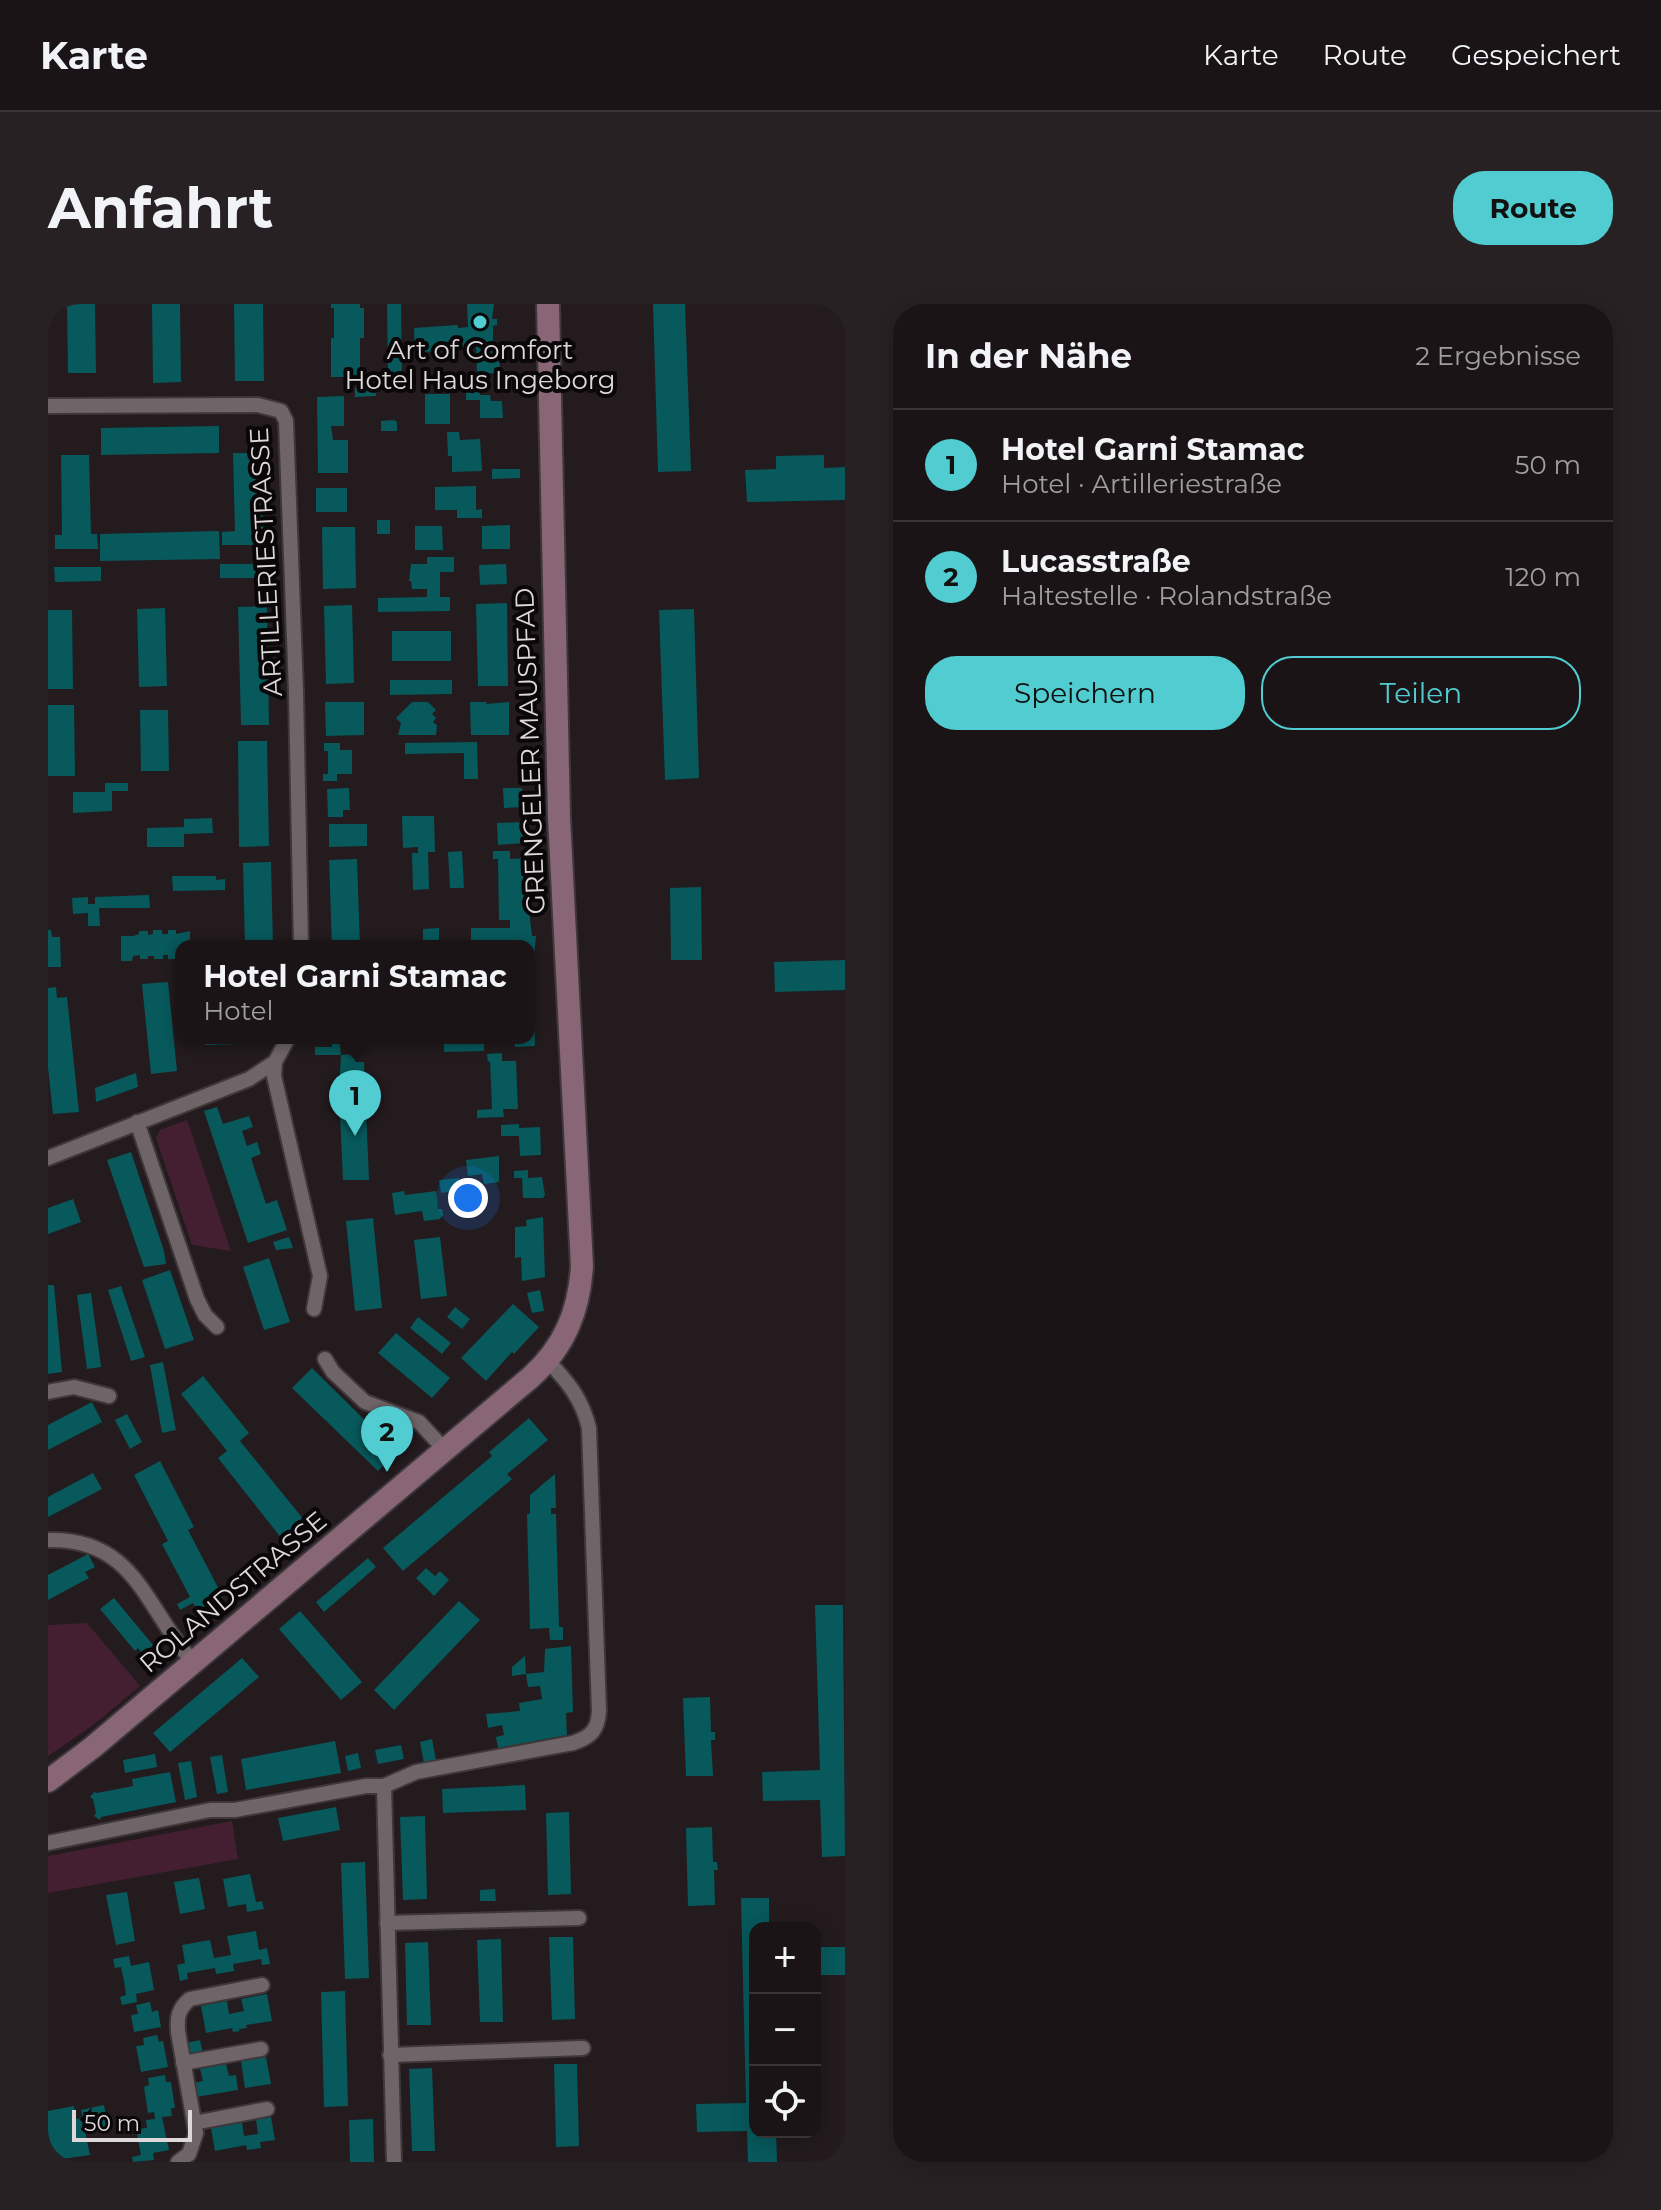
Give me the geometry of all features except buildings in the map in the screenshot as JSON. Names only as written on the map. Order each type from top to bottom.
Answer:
[{"type":"main road","name":"GRENGELER MAUSPFAD","points":[[548,304],[559,817],[582,1266],[580,1292]]},
{"type":"main road","name":"ROLANDSTRASSE","points":[[51,1781],[548,1361],[568,1331],[580,1292]]},
{"type":"street","name":"ARTILLERIESTRASSE","points":[[48,406],[258,405],[281,411],[286,421],[301,940]]},
{"type":"street","points":[[285,1044],[275,1062],[274,1076],[320,1276],[314,1309]]},
{"type":"street","points":[[48,1158],[249,1079],[275,1062]]},
{"type":"street","points":[[137,1122],[197,1299],[205,1315],[217,1327]]},
{"type":"street","points":[[325,1359],[333,1372],[365,1402],[419,1422],[445,1450]]},
{"type":"street","points":[[48,1843],[210,1810],[235,1810],[366,1786],[384,1786],[416,1772],[585,1739],[593,1734],[599,1711],[589,1428],[584,1406],[548,1361]]},
{"type":"street","points":[[48,1392],[74,1387],[109,1396]]},
{"type":"street","points":[[48,1540],[80,1543],[110,1554],[120,1562],[193,1662]]},
{"type":"street","points":[[384,1786],[394,2162]]},
{"type":"street","points":[[387,1923],[579,1918]]},
{"type":"street","points":[[178,2162],[192,2150],[196,2133],[178,2032],[177,2019],[181,2006],[190,1999],[262,1985]]},
{"type":"street","points":[[390,2055],[583,2048]]},
{"type":"street","points":[[183,2063],[261,2049]]},
{"type":"street","points":[[194,2123],[267,2109]]},
{"type":"shaded area","points":[[187,1120],[231,1251],[192,1245],[156,1138],[160,1130]]},
{"type":"shaded area","points":[[87,1623],[140,1686],[92,1726],[48,1756],[48,1625]]},
{"type":"shaded area","points":[[232,1821],[238,1859],[48,1893],[48,1856]]},
{"type":"place","name":"Art of Comfort Hotel Haus Ingeborg","points":[[480,322]]},
{"type":"place","name":"Hotel Garni Stamac","points":[[355,1136]]},
{"type":"place","name":"Lucasstraße","points":[[387,1472]]}]
